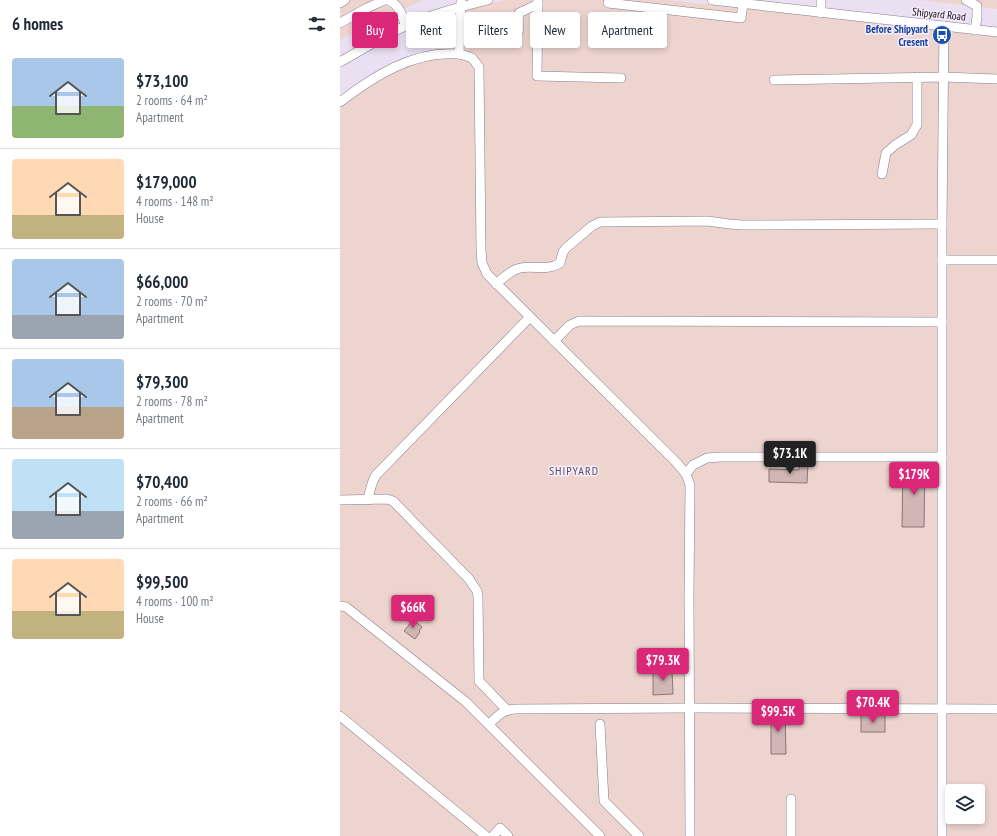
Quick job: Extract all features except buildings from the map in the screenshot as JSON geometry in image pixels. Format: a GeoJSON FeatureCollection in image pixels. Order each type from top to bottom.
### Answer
{"type":"FeatureCollection","features":[{"type":"Feature","properties":{"kind":"street"},"geometry":{"type":"LineString","coordinates":[[340,2],[346,0]]}},
{"type":"Feature","properties":{"kind":"street"},"geometry":{"type":"LineString","coordinates":[[340,23],[367,8],[386,0],[394,2],[398,7],[406,26],[340,62]]}},
{"type":"Feature","properties":{"kind":"street"},"geometry":{"type":"LineString","coordinates":[[442,12],[461,3],[488,0]]}},
{"type":"Feature","properties":{"kind":"street","name":"Shipyard Road"},"geometry":{"type":"LineString","coordinates":[[712,0],[997,32]]}},
{"type":"Feature","properties":{"kind":"street"},"geometry":{"type":"LineString","coordinates":[[821,0],[821,13]]}},
{"type":"Feature","properties":{"kind":"street"},"geometry":{"type":"LineString","coordinates":[[966,0],[977,6],[975,30]]}},
{"type":"Feature","properties":{"kind":"street"},"geometry":{"type":"LineString","coordinates":[[521,12],[538,2]]}},
{"type":"Feature","properties":{"kind":"street"},"geometry":{"type":"LineString","coordinates":[[538,2],[537,76],[621,78]]}},
{"type":"Feature","properties":{"kind":"street"},"geometry":{"type":"LineString","coordinates":[[459,54],[461,3]]}},
{"type":"Feature","properties":{"kind":"street"},"geometry":{"type":"LineString","coordinates":[[608,3],[741,18],[743,4]]}},
{"type":"Feature","properties":{"kind":"street"},"geometry":{"type":"LineString","coordinates":[[942,836],[942,224],[944,26]]}},
{"type":"Feature","properties":{"kind":"street"},"geometry":{"type":"LineString","coordinates":[[340,102],[360,87],[388,70],[414,59],[434,54],[459,54],[472,58],[479,67],[481,250],[482,263],[487,274],[676,462],[686,474],[690,485],[690,836]]}},
{"type":"Feature","properties":{"kind":"street"},"geometry":{"type":"LineString","coordinates":[[882,174],[886,152],[912,135],[917,125],[917,77]]}},
{"type":"Feature","properties":{"kind":"street"},"geometry":{"type":"LineString","coordinates":[[774,80],[917,77],[997,79]]}},
{"type":"Feature","properties":{"kind":"street"},"geometry":{"type":"LineString","coordinates":[[496,284],[510,272],[519,268],[555,267],[560,263],[563,252],[566,248],[592,226],[600,222],[708,221],[743,225],[942,224]]}},
{"type":"Feature","properties":{"kind":"street"},"geometry":{"type":"LineString","coordinates":[[942,260],[997,260]]}},
{"type":"Feature","properties":{"kind":"street"},"geometry":{"type":"LineString","coordinates":[[368,500],[370,486],[376,475],[530,317]]}},
{"type":"Feature","properties":{"kind":"street"},"geometry":{"type":"LineString","coordinates":[[554,341],[570,325],[579,322],[942,322]]}},
{"type":"Feature","properties":{"kind":"street"},"geometry":{"type":"LineString","coordinates":[[686,474],[693,465],[707,458],[721,457],[942,457]]}},
{"type":"Feature","properties":{"kind":"street"},"geometry":{"type":"LineString","coordinates":[[340,500],[387,499],[394,501],[469,579],[477,591],[478,596],[479,681],[507,710]]}},
{"type":"Feature","properties":{"kind":"street"},"geometry":{"type":"LineString","coordinates":[[340,606],[346,606],[466,702],[600,836]]}},
{"type":"Feature","properties":{"kind":"street"},"geometry":{"type":"LineString","coordinates":[[489,724],[501,713],[507,710],[515,709],[997,709]]}},
{"type":"Feature","properties":{"kind":"street"},"geometry":{"type":"LineString","coordinates":[[340,716],[486,836]]}},
{"type":"Feature","properties":{"kind":"street"},"geometry":{"type":"LineString","coordinates":[[600,724],[604,801],[639,836]]}},
{"type":"Feature","properties":{"kind":"street"},"geometry":{"type":"LineString","coordinates":[[791,799],[792,836]]}},
{"type":"Feature","properties":{"kind":"street"},"geometry":{"type":"LineString","coordinates":[[493,836],[500,828],[508,836]]}},
{"type":"Feature","properties":{"kind":"shaded area"},"geometry":{"type":"Polygon","coordinates":[[[340,0],[422,0],[397,12],[352,12],[352,34],[340,40],[340,0]]]}},
{"type":"Feature","properties":{"kind":"shaded area"},"geometry":{"type":"Polygon","coordinates":[[[505,0],[667,0],[997,36],[997,836],[340,836],[340,98],[361,82],[438,48],[456,48],[456,12],[505,0]]]}},
{"type":"Feature","properties":{"kind":"shaded area"},"geometry":{"type":"Polygon","coordinates":[[[920,0],[997,0],[997,9],[920,0]]]}},
{"type":"Feature","properties":{"kind":"place","name":"Before Shipyard Cresent"},"geometry":{"type":"Point","coordinates":[942,35]}},
{"type":"Feature","properties":{"kind":"district","name":"SHIPYARD"},"geometry":{"type":"Point","coordinates":[574,471]}}]}
